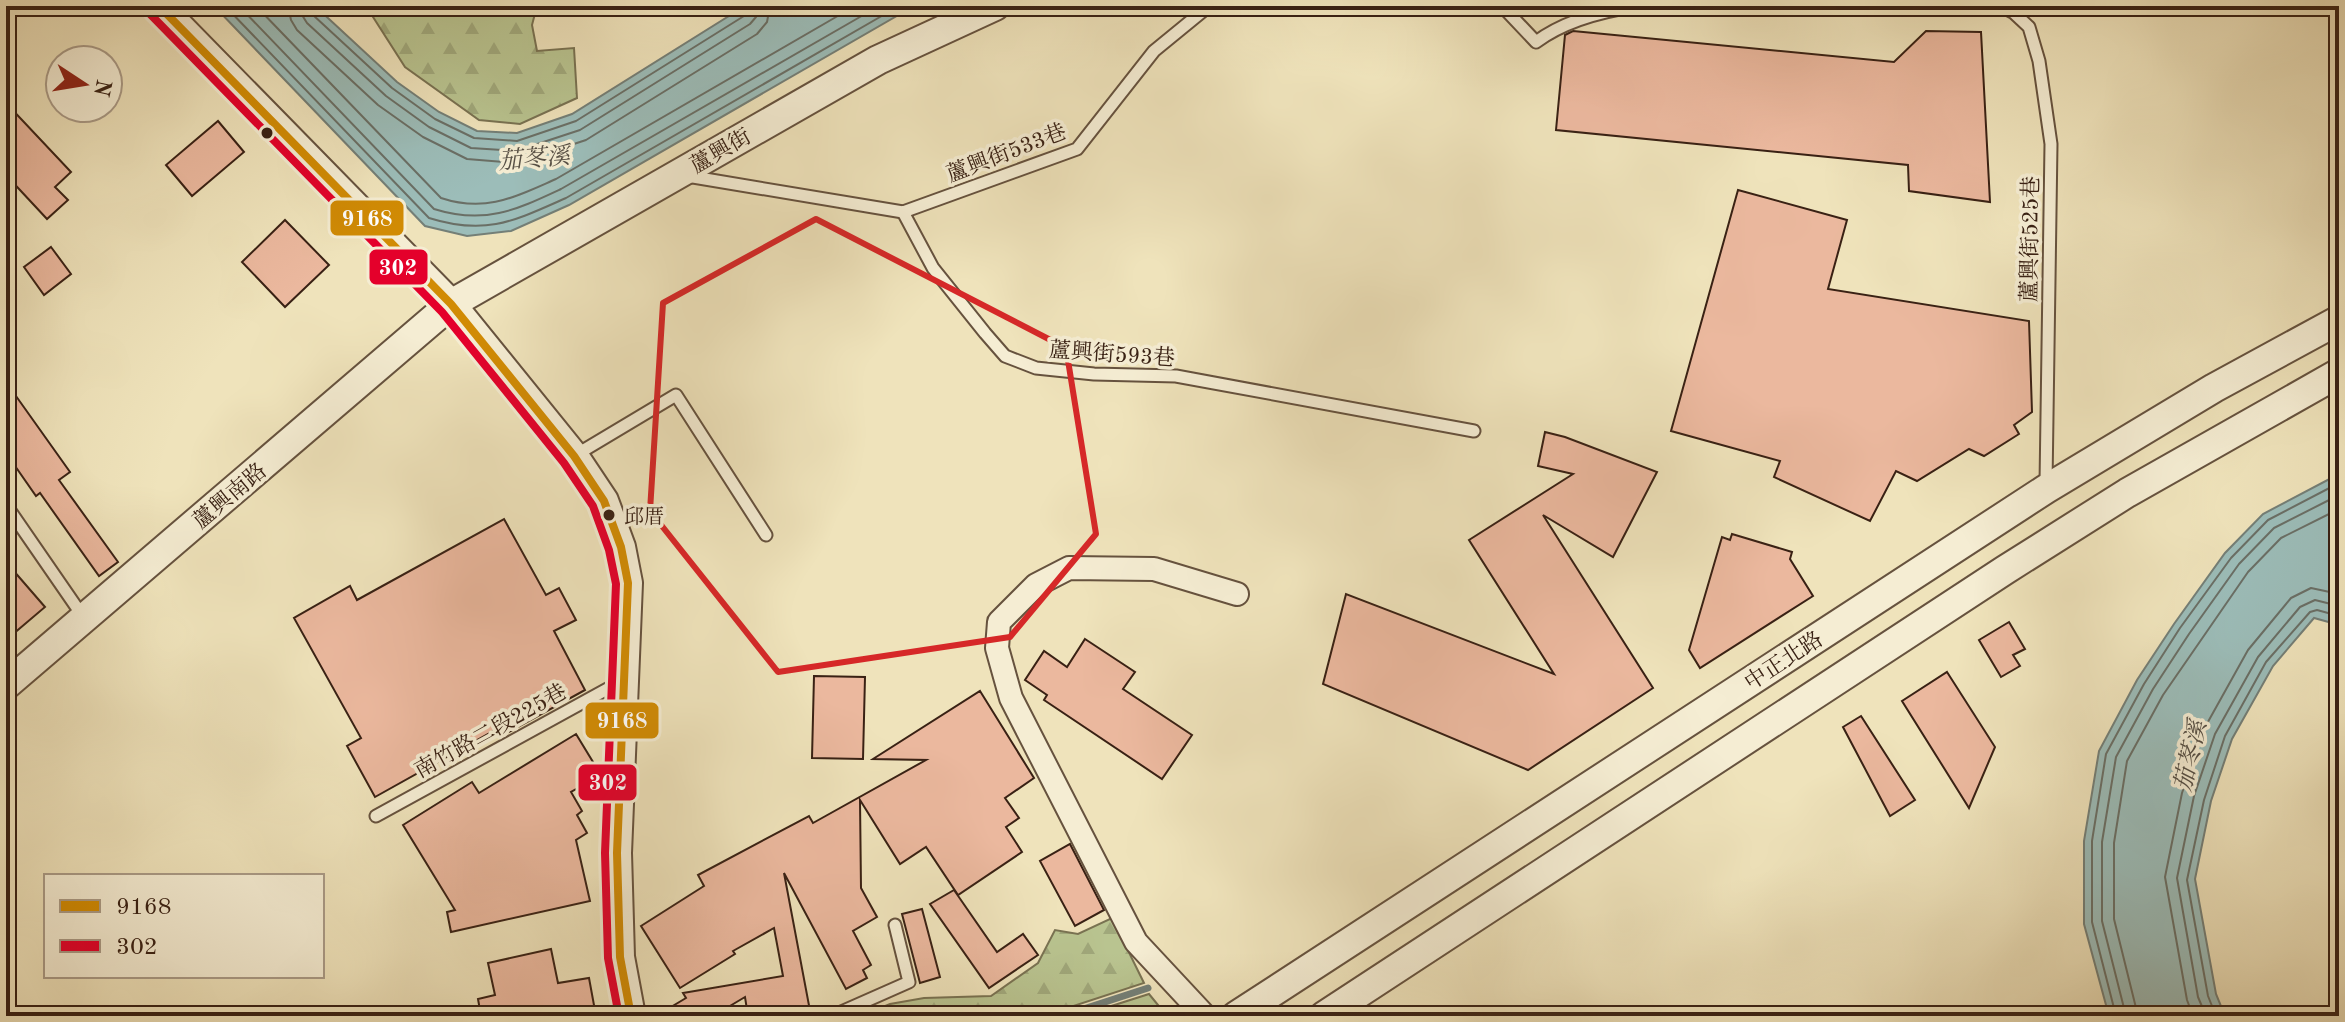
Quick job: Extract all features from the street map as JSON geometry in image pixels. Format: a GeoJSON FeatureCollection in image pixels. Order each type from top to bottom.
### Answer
{"type":"FeatureCollection","features":[{"type":"Feature","properties":{"kind":"street"},"geometry":{"type":"LineString","coordinates":[[159,6],[451,304],[574,456],[604,501],[621,547],[628,583],[617,853],[620,957],[631,1016]]}},
{"type":"Feature","properties":{"kind":"street","name":"蘆興街"},"geometry":{"type":"LineString","coordinates":[[451,304],[878,60],[995,6]]}},
{"type":"Feature","properties":{"kind":"street","name":"蘆興南路"},"geometry":{"type":"LineString","coordinates":[[6,685],[451,304]]}},
{"type":"Feature","properties":{"kind":"street","name":"中正北路"},"geometry":{"type":"LineString","coordinates":[[1236,1016],[2046,489],[2202,395],[2339,320]]}},
{"type":"Feature","properties":{"kind":"street"},"geometry":{"type":"LineString","coordinates":[[1324,1016],[2005,570],[2127,493],[2339,373]]}},
{"type":"Feature","properties":{"kind":"street"},"geometry":{"type":"LineString","coordinates":[[1205,1016],[1136,942],[1011,698],[997,648],[999,622],[1036,585],[1069,568],[1154,569],[1237,594]]}},
{"type":"Feature","properties":{"kind":"lane","name":"蘆興街533巷"},"geometry":{"type":"LineString","coordinates":[[903,212],[1077,149],[1154,51],[1209,6]]}},
{"type":"Feature","properties":{"kind":"lane"},"geometry":{"type":"LineString","coordinates":[[1502,6],[1536,42],[1552,29],[1637,6]]}},
{"type":"Feature","properties":{"kind":"lane","name":"蘆興街525巷"},"geometry":{"type":"LineString","coordinates":[[2001,6],[2029,27],[2039,61],[2051,144],[2046,489]]}},
{"type":"Feature","properties":{"kind":"lane"},"geometry":{"type":"LineString","coordinates":[[678,174],[903,212]]}},
{"type":"Feature","properties":{"kind":"lane","name":"蘆興街593巷"},"geometry":{"type":"LineString","coordinates":[[903,212],[933,268],[985,333],[1005,356],[1036,368],[1176,376],[1474,431]]}},
{"type":"Feature","properties":{"kind":"lane"},"geometry":{"type":"LineString","coordinates":[[574,456],[676,395],[766,535]]}},
{"type":"Feature","properties":{"kind":"lane"},"geometry":{"type":"LineString","coordinates":[[6,505],[84,618]]}},
{"type":"Feature","properties":{"kind":"lane","name":"南竹路二段225巷"},"geometry":{"type":"LineString","coordinates":[[376,816],[624,680]]}},
{"type":"Feature","properties":{"kind":"lane"},"geometry":{"type":"LineString","coordinates":[[832,1016],[909,982],[895,925]]}},
{"type":"Feature","properties":{"kind":"highlighted area"},"geometry":{"type":"Polygon","coordinates":[[[816,219],[1066,348],[1096,534],[1010,637],[778,672],[650,511],[663,303],[816,219]]]}},
{"type":"Feature","properties":{"kind":"green space"},"geometry":{"type":"Polygon","coordinates":[[[366,6],[537,6],[532,25],[537,51],[574,48],[577,98],[520,124],[479,120],[405,67],[366,6]]]}},
{"type":"Feature","properties":{"kind":"green space"},"geometry":{"type":"Polygon","coordinates":[[[1112,918],[1144,983],[1043,1016],[861,1016],[890,1004],[924,998],[991,996],[1038,963],[1055,930],[1078,934],[1112,918]]]}},
{"type":"Feature","properties":{"kind":"green space"},"geometry":{"type":"Polygon","coordinates":[[[1149,994],[1167,1016],[1080,1016],[1149,994]]]}},
{"type":"Feature","properties":{"kind":"water","name":"茄苳溪"},"geometry":{"type":"Polygon","coordinates":[[[214,6],[315,6],[397,82],[439,112],[477,131],[517,133],[572,114],[745,6],[914,6],[569,205],[511,231],[467,236],[425,226],[214,6]]]}},
{"type":"Feature","properties":{"kind":"water","name":"茄苳溪"},"geometry":{"type":"Polygon","coordinates":[[[2339,474],[2339,625],[2314,618],[2273,666],[2232,739],[2211,801],[2195,879],[2216,994],[2225,1016],[2109,1016],[2084,924],[2084,841],[2099,751],[2137,680],[2225,553],[2263,514],[2339,474]]]}},
{"type":"Feature","properties":{"kind":"building"},"geometry":{"type":"Polygon","coordinates":[[[1573,31],[1894,62],[1926,31],[1981,32],[1990,202],[1909,191],[1908,165],[1556,130],[1565,35],[1573,31]]]}},
{"type":"Feature","properties":{"kind":"building"},"geometry":{"type":"Polygon","coordinates":[[[6,103],[71,172],[55,187],[68,200],[47,219],[6,175],[6,103]]]}},
{"type":"Feature","properties":{"kind":"building"},"geometry":{"type":"Polygon","coordinates":[[[218,121],[244,152],[192,196],[166,165],[218,121]]]}},
{"type":"Feature","properties":{"kind":"building"},"geometry":{"type":"Polygon","coordinates":[[[1738,190],[1847,220],[1828,289],[2029,321],[2032,412],[2014,425],[2019,434],[1984,456],[1969,449],[1917,481],[1896,471],[1870,521],[1774,477],[1780,461],[1671,431],[1738,190]]]}},
{"type":"Feature","properties":{"kind":"building"},"geometry":{"type":"Polygon","coordinates":[[[285,220],[329,265],[285,307],[242,262],[285,220]]]}},
{"type":"Feature","properties":{"kind":"building"},"geometry":{"type":"Polygon","coordinates":[[[51,247],[71,274],[44,295],[24,267],[51,247]]]}},
{"type":"Feature","properties":{"kind":"building"},"geometry":{"type":"Polygon","coordinates":[[[6,382],[70,472],[59,480],[118,562],[99,576],[40,493],[36,496],[6,453],[6,382]]]}},
{"type":"Feature","properties":{"kind":"building"},"geometry":{"type":"Polygon","coordinates":[[[1545,432],[1657,472],[1613,557],[1543,515],[1653,688],[1528,770],[1323,684],[1346,594],[1554,674],[1469,540],[1573,474],[1538,466],[1545,432]]]}},
{"type":"Feature","properties":{"kind":"building"},"geometry":{"type":"Polygon","coordinates":[[[504,519],[546,595],[559,588],[576,620],[554,631],[585,690],[509,732],[504,725],[375,797],[347,746],[361,738],[294,618],[350,586],[357,600],[504,519]]]}},
{"type":"Feature","properties":{"kind":"building"},"geometry":{"type":"Polygon","coordinates":[[[1732,534],[1792,552],[1790,559],[1813,596],[1700,668],[1689,650],[1722,537],[1730,540],[1732,534]]]}},
{"type":"Feature","properties":{"kind":"building"},"geometry":{"type":"Polygon","coordinates":[[[6,562],[45,607],[6,640],[6,562]]]}},
{"type":"Feature","properties":{"kind":"building"},"geometry":{"type":"Polygon","coordinates":[[[2009,622],[2025,649],[2013,655],[2020,666],[2001,677],[1979,640],[2009,622]]]}},
{"type":"Feature","properties":{"kind":"building"},"geometry":{"type":"Polygon","coordinates":[[[1085,639],[1135,672],[1123,689],[1192,735],[1162,779],[1044,700],[1047,695],[1025,680],[1044,651],[1067,667],[1085,639]]]}},
{"type":"Feature","properties":{"kind":"building"},"geometry":{"type":"Polygon","coordinates":[[[1947,672],[1995,747],[1969,808],[1902,701],[1947,672]]]}},
{"type":"Feature","properties":{"kind":"building"},"geometry":{"type":"Polygon","coordinates":[[[814,676],[865,677],[863,759],[812,758],[814,676]]]}},
{"type":"Feature","properties":{"kind":"building"},"geometry":{"type":"Polygon","coordinates":[[[980,691],[1034,778],[1005,798],[1019,818],[1006,827],[1022,852],[958,895],[926,847],[900,864],[860,800],[861,888],[877,917],[853,931],[871,965],[863,970],[867,978],[846,989],[784,873],[811,1016],[748,1016],[745,997],[713,1016],[656,1016],[686,998],[683,993],[783,976],[774,928],[733,951],[735,954],[680,988],[641,926],[704,886],[698,875],[809,816],[813,823],[926,760],[873,759],[980,691]]]}},
{"type":"Feature","properties":{"kind":"building"},"geometry":{"type":"Polygon","coordinates":[[[1861,716],[1915,800],[1890,816],[1843,727],[1861,716]]]}},
{"type":"Feature","properties":{"kind":"building"},"geometry":{"type":"Polygon","coordinates":[[[576,734],[593,762],[579,770],[587,783],[571,792],[582,811],[577,815],[587,833],[576,840],[590,901],[451,932],[447,912],[455,910],[403,825],[472,782],[479,793],[576,734]]]}},
{"type":"Feature","properties":{"kind":"building"},"geometry":{"type":"Polygon","coordinates":[[[1070,844],[1104,910],[1075,926],[1040,861],[1070,844]]]}},
{"type":"Feature","properties":{"kind":"building"},"geometry":{"type":"Polygon","coordinates":[[[954,890],[997,952],[1023,934],[1038,955],[989,988],[930,904],[954,890]]]}},
{"type":"Feature","properties":{"kind":"building"},"geometry":{"type":"Polygon","coordinates":[[[922,909],[940,977],[920,983],[902,914],[922,909]]]}},
{"type":"Feature","properties":{"kind":"building"},"geometry":{"type":"Polygon","coordinates":[[[551,949],[558,983],[589,978],[596,1016],[481,1016],[478,999],[495,995],[488,963],[551,949]]]}},
{"type":"Feature","properties":{"kind":"waterway"},"geometry":{"type":"LineString","coordinates":[[1062,1016],[1148,988]]}},
{"type":"Feature","properties":{"kind":"transit line","name":"9168"},"geometry":{"type":"LineString","coordinates":[[159,6],[451,304],[574,456],[604,501],[621,547],[628,583],[617,853],[620,957],[631,1016]]}},
{"type":"Feature","properties":{"kind":"transit line","name":"302"},"geometry":{"type":"LineString","coordinates":[[150,14],[442,312],[564,463],[593,506],[609,550],[616,584],[605,853],[608,958],[619,1016]]}},
{"type":"Feature","properties":{"kind":"place","name":"邱厝"},"geometry":{"type":"Point","coordinates":[609,515]}}]}
